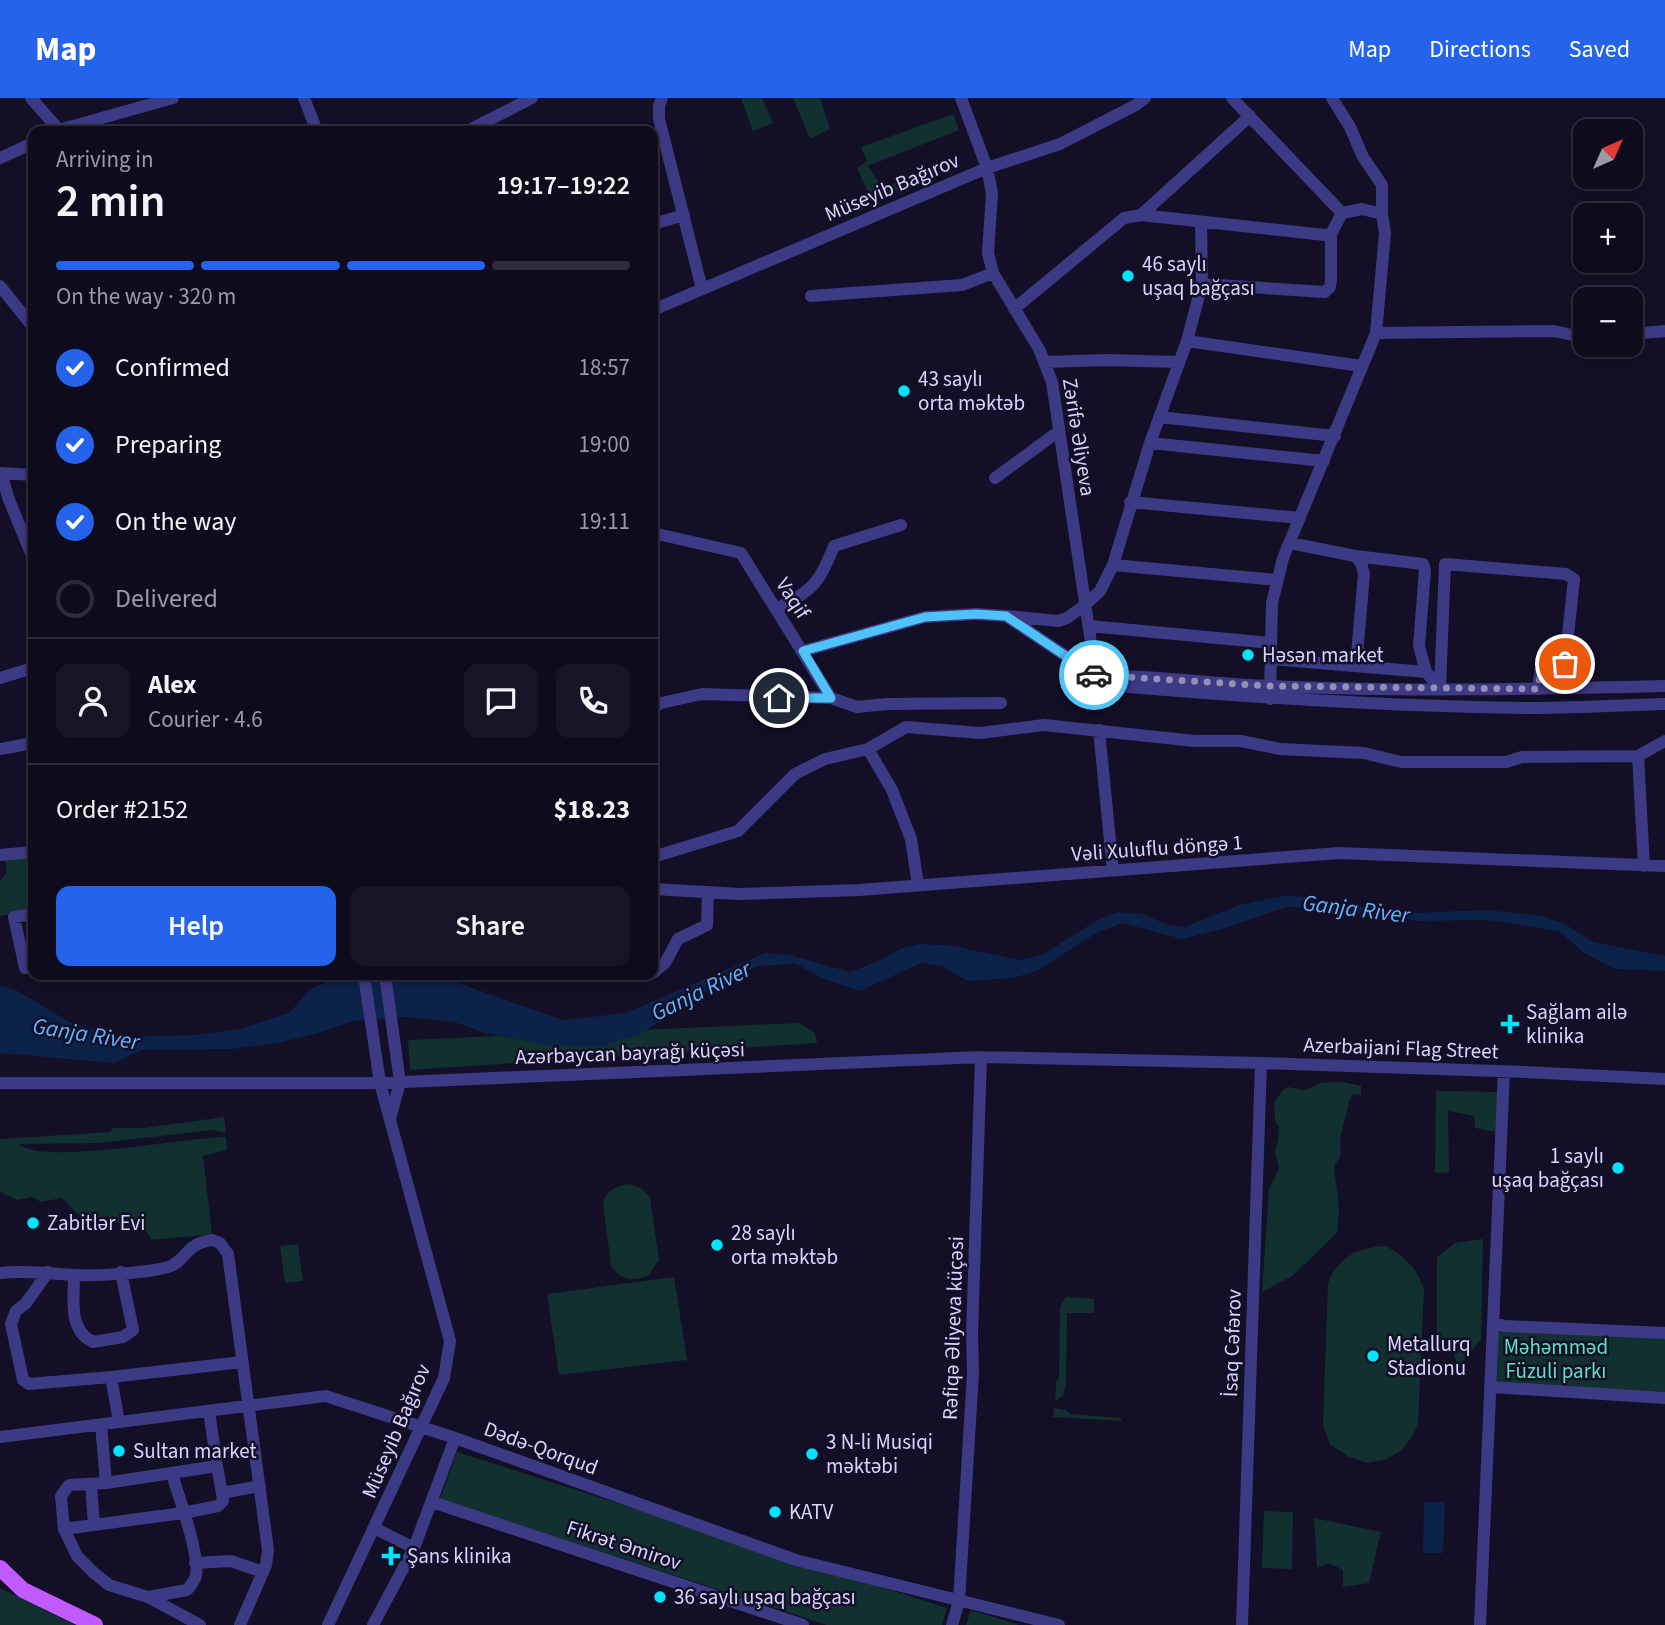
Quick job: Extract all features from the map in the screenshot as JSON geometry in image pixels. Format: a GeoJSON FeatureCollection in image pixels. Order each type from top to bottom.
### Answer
{"type":"FeatureCollection","features":[{"type":"Feature","properties":{"kind":"main road"},"geometry":{"type":"LineString","coordinates":[[0,1568],[23,1590],[95,1625]]}},
{"type":"Feature","properties":{"kind":"street"},"geometry":{"type":"LineString","coordinates":[[31,98],[54,126]]}},
{"type":"Feature","properties":{"kind":"street"},"geometry":{"type":"LineString","coordinates":[[75,126],[173,98]]}},
{"type":"Feature","properties":{"kind":"street"},"geometry":{"type":"LineString","coordinates":[[304,98],[315,126]]}},
{"type":"Feature","properties":{"kind":"street"},"geometry":{"type":"LineString","coordinates":[[475,126],[512,103],[532,98]]}},
{"type":"Feature","properties":{"kind":"street"},"geometry":{"type":"LineString","coordinates":[[662,98],[659,119],[702,289]]}},
{"type":"Feature","properties":{"kind":"street","name":"Zərifə Əliyeva"},"geometry":{"type":"LineString","coordinates":[[961,98],[987,168],[992,193],[988,253],[993,273],[1045,362],[1052,382],[1096,676]]}},
{"type":"Feature","properties":{"kind":"street","name":"Müseyib Bağırov"},"geometry":{"type":"LineString","coordinates":[[658,308],[987,168],[1060,144],[1136,105],[1144,98]]}},
{"type":"Feature","properties":{"kind":"street"},"geometry":{"type":"LineString","coordinates":[[1232,98],[1342,213]]}},
{"type":"Feature","properties":{"kind":"street"},"geometry":{"type":"LineString","coordinates":[[1270,692],[1272,603],[1278,580],[1290,543],[1376,333],[1385,233],[1382,185],[1363,157],[1350,127],[1332,98]]}},
{"type":"Feature","properties":{"kind":"street"},"geometry":{"type":"LineString","coordinates":[[1141,215],[1250,116]]}},
{"type":"Feature","properties":{"kind":"street"},"geometry":{"type":"LineString","coordinates":[[0,159],[28,145]]}},
{"type":"Feature","properties":{"kind":"street"},"geometry":{"type":"LineString","coordinates":[[1342,213],[1362,209],[1382,214]]}},
{"type":"Feature","properties":{"kind":"street"},"geometry":{"type":"LineString","coordinates":[[1202,284],[1325,292],[1330,287],[1331,280],[1331,234],[1342,213]]}},
{"type":"Feature","properties":{"kind":"street"},"geometry":{"type":"LineString","coordinates":[[658,223],[684,215]]}},
{"type":"Feature","properties":{"kind":"street"},"geometry":{"type":"LineString","coordinates":[[1014,309],[1124,218],[1141,215],[1331,234]]}},
{"type":"Feature","properties":{"kind":"street"},"geometry":{"type":"LineString","coordinates":[[1086,605],[1100,591],[1113,565],[1130,502],[1187,341],[1202,284],[1201,222]]}},
{"type":"Feature","properties":{"kind":"street"},"geometry":{"type":"LineString","coordinates":[[811,296],[962,285],[993,273]]}},
{"type":"Feature","properties":{"kind":"street"},"geometry":{"type":"LineString","coordinates":[[0,286],[28,321]]}},
{"type":"Feature","properties":{"kind":"street"},"geometry":{"type":"LineString","coordinates":[[1376,333],[1554,331],[1573,335]]}},
{"type":"Feature","properties":{"kind":"street"},"geometry":{"type":"LineString","coordinates":[[1643,333],[1665,331]]}},
{"type":"Feature","properties":{"kind":"street"},"geometry":{"type":"LineString","coordinates":[[1187,341],[1361,366]]}},
{"type":"Feature","properties":{"kind":"street"},"geometry":{"type":"LineString","coordinates":[[1045,362],[1107,359],[1179,362]]}},
{"type":"Feature","properties":{"kind":"street"},"geometry":{"type":"LineString","coordinates":[[1159,417],[1335,436]]}},
{"type":"Feature","properties":{"kind":"street"},"geometry":{"type":"LineString","coordinates":[[995,478],[1059,430]]}},
{"type":"Feature","properties":{"kind":"street"},"geometry":{"type":"LineString","coordinates":[[1150,443],[1324,461]]}},
{"type":"Feature","properties":{"kind":"street"},"geometry":{"type":"LineString","coordinates":[[28,475],[0,473],[4,497],[28,547]]}},
{"type":"Feature","properties":{"kind":"street"},"geometry":{"type":"LineString","coordinates":[[1130,502],[1300,518]]}},
{"type":"Feature","properties":{"kind":"street"},"geometry":{"type":"LineString","coordinates":[[776,609],[812,588],[824,571],[834,546],[901,525]]}},
{"type":"Feature","properties":{"kind":"street","name":"Vaqif"},"geometry":{"type":"LineString","coordinates":[[658,534],[741,553],[803,651],[925,617],[976,614],[1058,621],[1086,605]]}},
{"type":"Feature","properties":{"kind":"street"},"geometry":{"type":"LineString","coordinates":[[1290,543],[1355,556],[1423,564],[1425,570],[1419,646],[1426,672],[1440,688]]}},
{"type":"Feature","properties":{"kind":"street"},"geometry":{"type":"LineString","coordinates":[[1355,556],[1361,563],[1364,574],[1356,666]]}},
{"type":"Feature","properties":{"kind":"street"},"geometry":{"type":"LineString","coordinates":[[1440,688],[1446,564],[1566,574],[1574,579],[1565,664],[1562,668],[1544,669],[1540,673],[1538,689]]}},
{"type":"Feature","properties":{"kind":"street"},"geometry":{"type":"LineString","coordinates":[[1113,565],[1278,580]]}},
{"type":"Feature","properties":{"kind":"street"},"geometry":{"type":"LineString","coordinates":[[1006,616],[1096,676],[1117,686],[1539,708],[1665,704]]}},
{"type":"Feature","properties":{"kind":"street"},"geometry":{"type":"LineString","coordinates":[[1089,626],[1271,643]]}},
{"type":"Feature","properties":{"kind":"street"},"geometry":{"type":"LineString","coordinates":[[803,651],[831,698]]}},
{"type":"Feature","properties":{"kind":"street"},"geometry":{"type":"LineString","coordinates":[[1271,659],[1426,672]]}},
{"type":"Feature","properties":{"kind":"street"},"geometry":{"type":"LineString","coordinates":[[0,678],[28,670]]}},
{"type":"Feature","properties":{"kind":"street"},"geometry":{"type":"LineString","coordinates":[[1270,692],[1665,685]]}},
{"type":"Feature","properties":{"kind":"street"},"geometry":{"type":"LineString","coordinates":[[658,705],[702,694],[831,698],[857,707],[887,704],[1001,703]]}},
{"type":"Feature","properties":{"kind":"street"},"geometry":{"type":"LineString","coordinates":[[658,855],[738,831],[794,774],[825,758],[868,749],[906,727],[980,733],[1044,724],[1195,741],[1241,741],[1292,750],[1364,752],[1401,762],[1506,762],[1522,757],[1638,756],[1665,741]]}},
{"type":"Feature","properties":{"kind":"street"},"geometry":{"type":"LineString","coordinates":[[1099,730],[1113,870]]}},
{"type":"Feature","properties":{"kind":"street"},"geometry":{"type":"LineString","coordinates":[[0,749],[28,744]]}},
{"type":"Feature","properties":{"kind":"street"},"geometry":{"type":"LineString","coordinates":[[868,749],[892,790],[911,839],[918,886]]}},
{"type":"Feature","properties":{"kind":"street"},"geometry":{"type":"LineString","coordinates":[[1638,756],[1644,866]]}},
{"type":"Feature","properties":{"kind":"street"},"geometry":{"type":"LineString","coordinates":[[0,855],[28,852]]}},
{"type":"Feature","properties":{"kind":"street","name":"Vəli Xuluflu döngə 1"},"geometry":{"type":"LineString","coordinates":[[658,889],[753,894],[918,886],[1339,853],[1665,866]]}},
{"type":"Feature","properties":{"kind":"street"},"geometry":{"type":"LineString","coordinates":[[658,969],[665,963],[678,939],[707,925],[708,892]]}},
{"type":"Feature","properties":{"kind":"street"},"geometry":{"type":"LineString","coordinates":[[25,968],[14,917],[28,915]]}},
{"type":"Feature","properties":{"kind":"street","name":"Müseyib Bağırov"},"geometry":{"type":"LineString","coordinates":[[328,1625],[444,1378],[450,1342],[380,1083],[366,980]]}},
{"type":"Feature","properties":{"kind":"street","name":"Müseyib Bağırov"},"geometry":{"type":"LineString","coordinates":[[386,980],[400,1082],[390,1123]]}},
{"type":"Feature","properties":{"kind":"street","name":"Azərbaycan bayrağı küçəsi"},"geometry":{"type":"LineString","coordinates":[[0,1083],[380,1083],[981,1057],[1261,1063]]}},
{"type":"Feature","properties":{"kind":"street","name":"Rəfiqə Əliyeva küçəsi"},"geometry":{"type":"LineString","coordinates":[[952,1625],[959,1601],[973,1373],[981,1057]]}},
{"type":"Feature","properties":{"kind":"street","name":"Azerbaijani Flag Street"},"geometry":{"type":"LineString","coordinates":[[1261,1063],[1665,1079]]}},
{"type":"Feature","properties":{"kind":"street","name":"İsaq Cəfərov"},"geometry":{"type":"LineString","coordinates":[[1242,1625],[1261,1063]]}},
{"type":"Feature","properties":{"kind":"street"},"geometry":{"type":"LineString","coordinates":[[1480,1625],[1504,1072]]}},
{"type":"Feature","properties":{"kind":"street"},"geometry":{"type":"LineString","coordinates":[[0,1273],[48,1272],[74,1275],[167,1268],[192,1246],[212,1240],[220,1243],[228,1254],[268,1550],[263,1572],[240,1625]]}},
{"type":"Feature","properties":{"kind":"street"},"geometry":{"type":"LineString","coordinates":[[48,1272],[26,1303],[12,1317],[11,1324],[23,1380],[29,1384],[242,1362]]}},
{"type":"Feature","properties":{"kind":"street"},"geometry":{"type":"LineString","coordinates":[[74,1275],[76,1325],[82,1335],[93,1342],[123,1337],[132,1330],[121,1272]]}},
{"type":"Feature","properties":{"kind":"street"},"geometry":{"type":"LineString","coordinates":[[1494,1323],[1505,1326],[1665,1333]]}},
{"type":"Feature","properties":{"kind":"street"},"geometry":{"type":"LineString","coordinates":[[111,1377],[119,1422]]}},
{"type":"Feature","properties":{"kind":"street"},"geometry":{"type":"LineString","coordinates":[[1491,1387],[1665,1398]]}},
{"type":"Feature","properties":{"kind":"street","name":"Dədə-Qorqud"},"geometry":{"type":"LineString","coordinates":[[0,1437],[326,1396],[455,1438],[796,1560],[1059,1625]]}},
{"type":"Feature","properties":{"kind":"street"},"geometry":{"type":"LineString","coordinates":[[64,1528],[218,1506],[223,1501],[209,1411]]}},
{"type":"Feature","properties":{"kind":"street"},"geometry":{"type":"LineString","coordinates":[[101,1424],[106,1483]]}},
{"type":"Feature","properties":{"kind":"street"},"geometry":{"type":"LineString","coordinates":[[373,1625],[414,1548],[455,1438]]}},
{"type":"Feature","properties":{"kind":"street"},"geometry":{"type":"LineString","coordinates":[[200,1625],[148,1597],[109,1585],[94,1573],[77,1556],[64,1528],[61,1496],[69,1485],[106,1483],[217,1466]]}},
{"type":"Feature","properties":{"kind":"street"},"geometry":{"type":"LineString","coordinates":[[148,1597],[187,1590],[196,1576],[172,1474]]}},
{"type":"Feature","properties":{"kind":"street"},"geometry":{"type":"LineString","coordinates":[[90,1484],[94,1525]]}},
{"type":"Feature","properties":{"kind":"street"},"geometry":{"type":"LineString","coordinates":[[222,1493],[260,1486]]}},
{"type":"Feature","properties":{"kind":"street","name":"Fikrət Əmirov"},"geometry":{"type":"LineString","coordinates":[[432,1502],[803,1625]]}},
{"type":"Feature","properties":{"kind":"street"},"geometry":{"type":"LineString","coordinates":[[374,1528],[414,1548]]}},
{"type":"Feature","properties":{"kind":"street"},"geometry":{"type":"LineString","coordinates":[[195,1563],[231,1561],[263,1572]]}},
{"type":"Feature","properties":{"kind":"green space"},"geometry":{"type":"Polygon","coordinates":[[[741,98],[762,98],[773,123],[753,131],[741,98]]]}},
{"type":"Feature","properties":{"kind":"green space"},"geometry":{"type":"Polygon","coordinates":[[[793,98],[820,98],[830,129],[810,139],[793,98]]]}},
{"type":"Feature","properties":{"kind":"green space"},"geometry":{"type":"Polygon","coordinates":[[[953,114],[959,130],[868,166],[883,189],[912,174],[914,184],[867,204],[869,194],[857,168],[867,161],[861,147],[953,114]]]}},
{"type":"Feature","properties":{"kind":"green space"},"geometry":{"type":"Polygon","coordinates":[[[28,856],[28,911],[0,916],[0,881],[7,873],[5,858],[28,856]]]}},
{"type":"Feature","properties":{"kind":"green space"},"geometry":{"type":"Polygon","coordinates":[[[799,1023],[815,1033],[817,1043],[410,1070],[408,1040],[799,1023]]]}},
{"type":"Feature","properties":{"kind":"green space"},"geometry":{"type":"Polygon","coordinates":[[[1343,1082],[1361,1086],[1361,1095],[1353,1094],[1349,1101],[1340,1140],[1341,1155],[1334,1166],[1339,1209],[1337,1233],[1292,1276],[1262,1292],[1269,1189],[1279,1169],[1275,1152],[1279,1127],[1275,1122],[1274,1102],[1283,1090],[1289,1087],[1305,1090],[1321,1083],[1343,1082]]]}},
{"type":"Feature","properties":{"kind":"green space"},"geometry":{"type":"Polygon","coordinates":[[[1436,1091],[1499,1092],[1497,1132],[1475,1128],[1474,1116],[1448,1111],[1449,1172],[1435,1173],[1436,1091]]]}},
{"type":"Feature","properties":{"kind":"green space"},"geometry":{"type":"Polygon","coordinates":[[[224,1117],[226,1133],[212,1130],[100,1143],[19,1144],[33,1150],[56,1152],[116,1149],[226,1137],[227,1150],[203,1156],[212,1234],[151,1240],[143,1229],[105,1216],[93,1225],[85,1222],[62,1198],[41,1202],[32,1197],[17,1200],[0,1192],[0,1139],[110,1132],[113,1128],[144,1128],[224,1117]]]}},
{"type":"Feature","properties":{"kind":"green space"},"geometry":{"type":"Polygon","coordinates":[[[629,1184],[641,1188],[650,1197],[659,1260],[648,1276],[637,1279],[619,1275],[611,1266],[603,1203],[613,1189],[629,1184]]]}},
{"type":"Feature","properties":{"kind":"green space"},"geometry":{"type":"Polygon","coordinates":[[[1483,1239],[1481,1339],[1458,1367],[1453,1352],[1454,1339],[1437,1339],[1437,1257],[1455,1243],[1483,1239]]]}},
{"type":"Feature","properties":{"kind":"green space"},"geometry":{"type":"Polygon","coordinates":[[[298,1244],[303,1281],[285,1283],[280,1246],[298,1244]]]}},
{"type":"Feature","properties":{"kind":"green space","name":"Metallurq Stadionu"},"geometry":{"type":"Polygon","coordinates":[[[1386,1246],[1409,1263],[1424,1288],[1418,1424],[1403,1449],[1387,1459],[1367,1463],[1347,1456],[1330,1444],[1323,1425],[1328,1283],[1337,1266],[1351,1255],[1358,1251],[1386,1246]]]}},
{"type":"Feature","properties":{"kind":"green space"},"geometry":{"type":"Polygon","coordinates":[[[674,1277],[687,1360],[559,1375],[547,1294],[674,1277]]]}},
{"type":"Feature","properties":{"kind":"green space"},"geometry":{"type":"Polygon","coordinates":[[[1066,1297],[1094,1299],[1094,1313],[1067,1313],[1066,1385],[1063,1396],[1055,1401],[1059,1377],[1060,1307],[1066,1297]]]}},
{"type":"Feature","properties":{"kind":"green space","name":"Məhəmməd Füzuli parkı"},"geometry":{"type":"Polygon","coordinates":[[[1498,1328],[1665,1337],[1665,1392],[1497,1383],[1498,1328]]]}},
{"type":"Feature","properties":{"kind":"green space"},"geometry":{"type":"Polygon","coordinates":[[[1054,1408],[1066,1410],[1070,1414],[1121,1418],[1121,1421],[1053,1417],[1054,1408]]]}},
{"type":"Feature","properties":{"kind":"green space"},"geometry":{"type":"Polygon","coordinates":[[[457,1452],[947,1608],[942,1625],[827,1625],[440,1499],[457,1452]]]}},
{"type":"Feature","properties":{"kind":"green space"},"geometry":{"type":"Polygon","coordinates":[[[1264,1511],[1293,1512],[1292,1569],[1262,1568],[1264,1511]]]}},
{"type":"Feature","properties":{"kind":"green space"},"geometry":{"type":"Polygon","coordinates":[[[1314,1518],[1381,1532],[1369,1583],[1343,1587],[1343,1570],[1329,1563],[1317,1568],[1314,1518]]]}},
{"type":"Feature","properties":{"kind":"green space"},"geometry":{"type":"Polygon","coordinates":[[[0,1588],[75,1625],[0,1625],[0,1588]]]}},
{"type":"Feature","properties":{"kind":"green space"},"geometry":{"type":"Polygon","coordinates":[[[971,1610],[1019,1625],[966,1625],[971,1610]]]}},
{"type":"Feature","properties":{"kind":"water","name":"Ganja River"},"geometry":{"type":"Polygon","coordinates":[[[1288,895],[1414,913],[1487,910],[1542,916],[1565,924],[1593,942],[1665,956],[1665,971],[1615,969],[1584,953],[1560,932],[1522,925],[1483,920],[1418,921],[1286,907],[1222,929],[1182,939],[1122,923],[1096,933],[1039,970],[1014,978],[968,981],[942,966],[921,963],[860,991],[824,979],[796,964],[759,966],[720,982],[640,1034],[602,1046],[545,1045],[486,1033],[454,1022],[405,1017],[353,1021],[279,1043],[232,1049],[142,1050],[114,1063],[0,1053],[0,986],[16,990],[71,1023],[120,1037],[197,1035],[240,1029],[289,1013],[310,990],[329,980],[449,980],[563,1020],[626,1013],[765,953],[790,955],[850,972],[900,949],[919,944],[948,945],[1020,960],[1042,955],[1096,921],[1118,912],[1142,914],[1169,925],[1185,927],[1240,905],[1288,895]]]}},
{"type":"Feature","properties":{"kind":"water"},"geometry":{"type":"Polygon","coordinates":[[[1424,1502],[1445,1502],[1443,1553],[1423,1553],[1424,1502]]]}},
{"type":"Feature","properties":{"kind":"way so far"},"geometry":{"type":"LineString","coordinates":[[1094,675],[1270,686],[1538,689],[1540,673],[1544,669],[1562,668],[1565,664]]}},
{"type":"Feature","properties":{"kind":"place","name":"46 saylı uşaq bağçası"},"geometry":{"type":"Point","coordinates":[1128,276]}},
{"type":"Feature","properties":{"kind":"place","name":"43 saylı orta məktəb"},"geometry":{"type":"Point","coordinates":[904,391]}},
{"type":"Feature","properties":{"kind":"place","name":"Həsən market"},"geometry":{"type":"Point","coordinates":[1248,655]}},
{"type":"Feature","properties":{"kind":"place","name":"Sağlam ailə klinika"},"geometry":{"type":"Point","coordinates":[1510,1024]}},
{"type":"Feature","properties":{"kind":"place","name":"1 saylı uşaq bağçası"},"geometry":{"type":"Point","coordinates":[1618,1168]}},
{"type":"Feature","properties":{"kind":"place","name":"Zabitlər Evi"},"geometry":{"type":"Point","coordinates":[33,1223]}},
{"type":"Feature","properties":{"kind":"place","name":"28 saylı orta məktəb"},"geometry":{"type":"Point","coordinates":[717,1245]}},
{"type":"Feature","properties":{"kind":"place","name":"Metallurq Stadionu"},"geometry":{"type":"Point","coordinates":[1373,1356]}},
{"type":"Feature","properties":{"kind":"place","name":"Sultan market"},"geometry":{"type":"Point","coordinates":[119,1451]}},
{"type":"Feature","properties":{"kind":"place","name":"3 N-li Musiqi məktəbi"},"geometry":{"type":"Point","coordinates":[812,1454]}},
{"type":"Feature","properties":{"kind":"place","name":"KATV"},"geometry":{"type":"Point","coordinates":[775,1512]}},
{"type":"Feature","properties":{"kind":"place","name":"Şans klinika"},"geometry":{"type":"Point","coordinates":[391,1556]}},
{"type":"Feature","properties":{"kind":"place","name":"36 saylı uşaq bağçası"},"geometry":{"type":"Point","coordinates":[660,1597]}},
{"type":"Feature","properties":{"kind":"route"},"geometry":{"type":"LineString","coordinates":[[779,698],[831,698],[803,651],[925,617],[976,614],[1006,616],[1094,675]]}}]}
